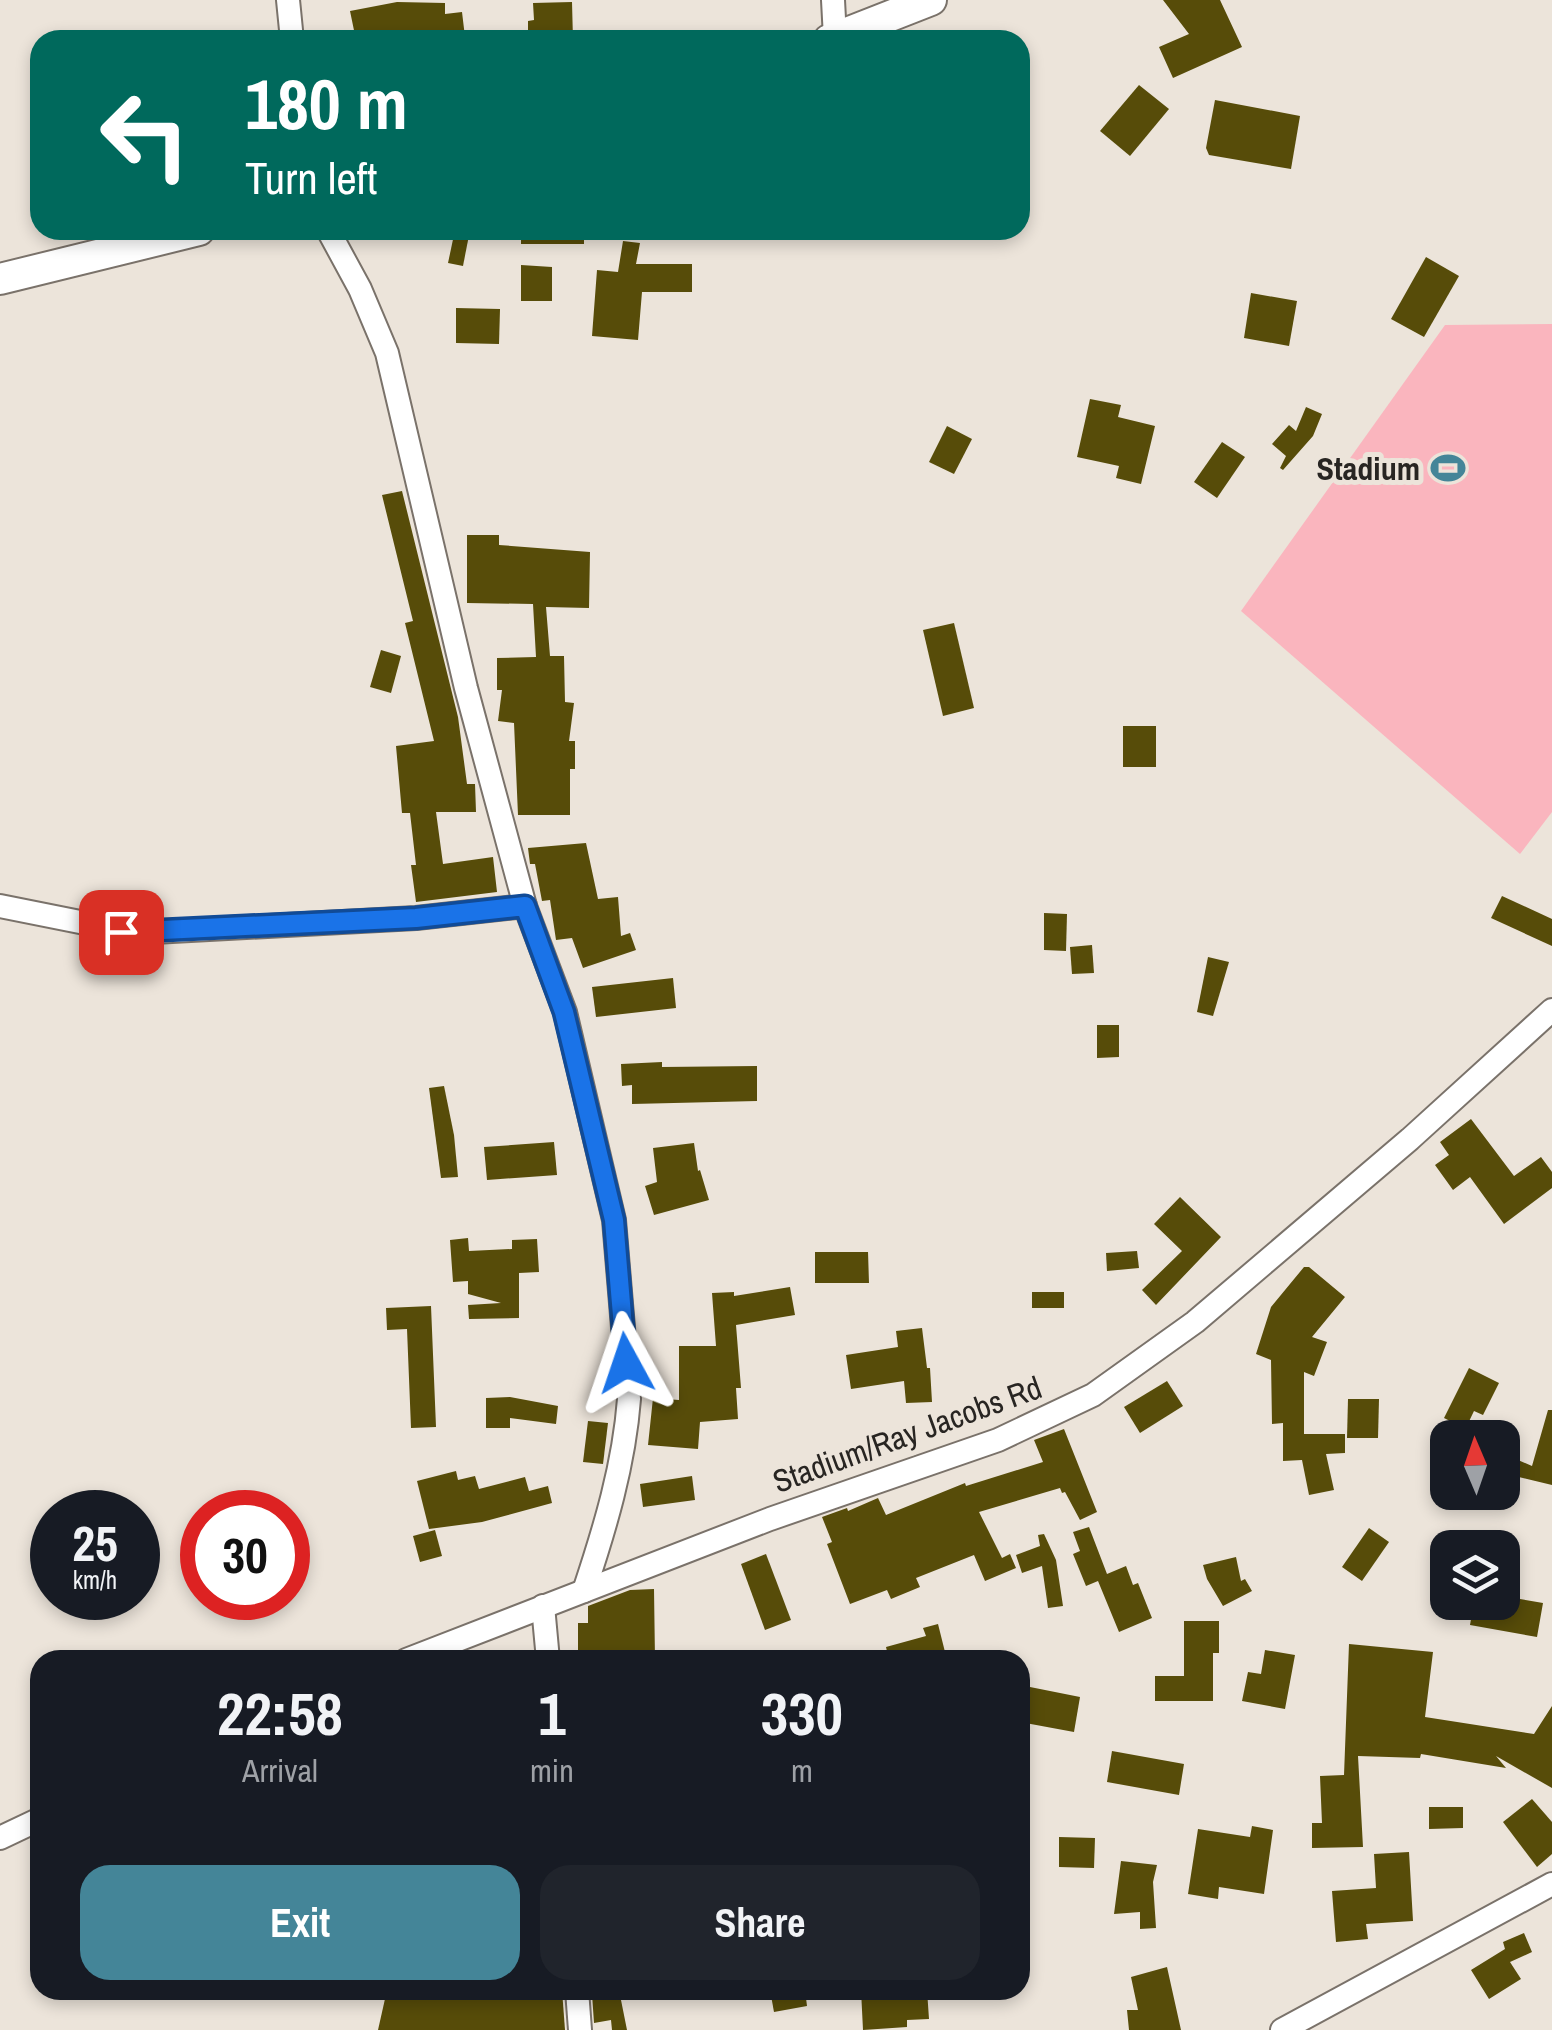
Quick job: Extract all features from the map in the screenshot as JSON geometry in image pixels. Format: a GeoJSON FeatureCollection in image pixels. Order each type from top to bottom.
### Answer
{"type":"FeatureCollection","features":[{"type":"Feature","properties":{"kind":"main road"},"geometry":{"type":"LineString","coordinates":[[855,30],[931,0]]}},
{"type":"Feature","properties":{"kind":"main road"},"geometry":{"type":"LineString","coordinates":[[0,279],[158,240]]}},
{"type":"Feature","properties":{"kind":"street"},"geometry":{"type":"LineString","coordinates":[[288,0],[291,30]]}},
{"type":"Feature","properties":{"kind":"street"},"geometry":{"type":"LineString","coordinates":[[832,30],[833,0]]}},
{"type":"Feature","properties":{"kind":"street"},"geometry":{"type":"LineString","coordinates":[[333,240],[360,289],[387,354],[466,688],[525,906],[564,1012],[614,1220],[629,1399],[627,1427],[608,1521],[584,1591]]}},
{"type":"Feature","properties":{"kind":"street"},"geometry":{"type":"LineString","coordinates":[[0,906],[135,933],[416,918],[525,906]]}},
{"type":"Feature","properties":{"kind":"street","name":"Stadium/Ray Jacobs Rd"},"geometry":{"type":"LineString","coordinates":[[431,1650],[770,1519],[998,1440],[1094,1396],[1194,1322],[1410,1139],[1552,1010]]}},
{"type":"Feature","properties":{"kind":"street"},"geometry":{"type":"LineString","coordinates":[[543,1606],[547,1650]]}},
{"type":"Feature","properties":{"kind":"street"},"geometry":{"type":"LineString","coordinates":[[0,1838],[30,1824]]}},
{"type":"Feature","properties":{"kind":"street"},"geometry":{"type":"LineString","coordinates":[[1282,2030],[1552,1884]]}},
{"type":"Feature","properties":{"kind":"street"},"geometry":{"type":"LineString","coordinates":[[578,2000],[580,2030]]}},
{"type":"Feature","properties":{"kind":"shaded area","name":"Stadium"},"geometry":{"type":"Polygon","coordinates":[[[1552,324],[1552,812],[1520,854],[1241,611],[1445,325],[1552,324]]]}},
{"type":"Feature","properties":{"kind":"building"},"geometry":{"type":"Polygon","coordinates":[[[1163,0],[1220,0],[1242,47],[1173,78],[1159,47],[1189,34],[1163,0]]]}},
{"type":"Feature","properties":{"kind":"building"},"geometry":{"type":"Polygon","coordinates":[[[397,2],[445,3],[445,14],[462,12],[464,30],[354,30],[350,11],[397,2]]]}},
{"type":"Feature","properties":{"kind":"building"},"geometry":{"type":"Polygon","coordinates":[[[572,2],[573,30],[528,30],[528,21],[534,20],[533,3],[572,2]]]}},
{"type":"Feature","properties":{"kind":"building"},"geometry":{"type":"Polygon","coordinates":[[[1139,85],[1169,109],[1130,156],[1100,131],[1139,85]]]}},
{"type":"Feature","properties":{"kind":"building"},"geometry":{"type":"Polygon","coordinates":[[[1215,100],[1300,116],[1291,169],[1209,155],[1206,148],[1215,100]]]}},
{"type":"Feature","properties":{"kind":"building"},"geometry":{"type":"Polygon","coordinates":[[[453,240],[468,240],[463,266],[448,263],[453,240]]]}},
{"type":"Feature","properties":{"kind":"building"},"geometry":{"type":"Polygon","coordinates":[[[521,240],[584,240],[584,244],[521,244],[521,240]]]}},
{"type":"Feature","properties":{"kind":"building"},"geometry":{"type":"Polygon","coordinates":[[[623,241],[640,243],[636,264],[692,264],[692,292],[642,292],[638,340],[592,336],[597,270],[618,272],[623,241]]]}},
{"type":"Feature","properties":{"kind":"building"},"geometry":{"type":"Polygon","coordinates":[[[1426,257],[1459,276],[1424,337],[1391,319],[1426,257]]]}},
{"type":"Feature","properties":{"kind":"building"},"geometry":{"type":"Polygon","coordinates":[[[521,265],[552,267],[552,301],[521,301],[521,265]]]}},
{"type":"Feature","properties":{"kind":"building"},"geometry":{"type":"Polygon","coordinates":[[[1251,293],[1297,301],[1289,346],[1244,338],[1251,293]]]}},
{"type":"Feature","properties":{"kind":"building"},"geometry":{"type":"Polygon","coordinates":[[[456,308],[500,309],[499,344],[456,343],[456,308]]]}},
{"type":"Feature","properties":{"kind":"building"},"geometry":{"type":"Polygon","coordinates":[[[1090,399],[1121,405],[1118,417],[1155,426],[1141,484],[1116,478],[1119,466],[1077,457],[1090,399]]]}},
{"type":"Feature","properties":{"kind":"building"},"geometry":{"type":"Polygon","coordinates":[[[1306,407],[1322,414],[1313,436],[1283,470],[1280,468],[1286,456],[1272,444],[1289,425],[1296,431],[1306,407]]]}},
{"type":"Feature","properties":{"kind":"building"},"geometry":{"type":"Polygon","coordinates":[[[947,426],[972,439],[954,474],[929,462],[947,426]]]}},
{"type":"Feature","properties":{"kind":"building"},"geometry":{"type":"Polygon","coordinates":[[[1222,442],[1245,457],[1217,498],[1194,482],[1222,442]]]}},
{"type":"Feature","properties":{"kind":"building"},"geometry":{"type":"Polygon","coordinates":[[[402,491],[458,717],[467,784],[475,784],[476,812],[436,812],[443,864],[493,857],[497,892],[416,902],[410,813],[402,813],[396,746],[434,741],[405,623],[413,621],[382,495],[402,491]]]}},
{"type":"Feature","properties":{"kind":"building"},"geometry":{"type":"Polygon","coordinates":[[[467,535],[499,535],[499,545],[590,552],[589,608],[546,607],[550,656],[564,656],[565,702],[574,703],[569,741],[575,741],[575,769],[570,769],[570,815],[518,815],[514,723],[498,721],[502,690],[497,690],[497,658],[536,657],[533,604],[467,603],[467,535]]]}},
{"type":"Feature","properties":{"kind":"building"},"geometry":{"type":"Polygon","coordinates":[[[954,623],[974,708],[943,716],[923,630],[954,623]]]}},
{"type":"Feature","properties":{"kind":"building"},"geometry":{"type":"Polygon","coordinates":[[[381,650],[401,656],[391,693],[370,687],[381,650]]]}},
{"type":"Feature","properties":{"kind":"building"},"geometry":{"type":"Polygon","coordinates":[[[1123,726],[1156,726],[1156,767],[1123,767],[1123,726]]]}},
{"type":"Feature","properties":{"kind":"building"},"geometry":{"type":"Polygon","coordinates":[[[586,843],[598,899],[618,897],[621,936],[630,933],[636,950],[583,968],[572,938],[556,940],[550,900],[542,901],[528,848],[586,843]]]}},
{"type":"Feature","properties":{"kind":"building"},"geometry":{"type":"Polygon","coordinates":[[[1502,896],[1552,919],[1552,946],[1491,918],[1502,896]]]}},
{"type":"Feature","properties":{"kind":"building"},"geometry":{"type":"Polygon","coordinates":[[[1044,913],[1067,914],[1066,951],[1044,950],[1044,913]]]}},
{"type":"Feature","properties":{"kind":"building"},"geometry":{"type":"Polygon","coordinates":[[[1092,945],[1094,973],[1072,974],[1070,947],[1092,945]]]}},
{"type":"Feature","properties":{"kind":"building"},"geometry":{"type":"Polygon","coordinates":[[[1208,957],[1229,962],[1213,1016],[1197,1012],[1208,957]]]}},
{"type":"Feature","properties":{"kind":"building"},"geometry":{"type":"Polygon","coordinates":[[[673,978],[676,1008],[596,1017],[592,987],[673,978]]]}},
{"type":"Feature","properties":{"kind":"building"},"geometry":{"type":"Polygon","coordinates":[[[1097,1025],[1119,1025],[1119,1057],[1097,1058],[1097,1025]]]}},
{"type":"Feature","properties":{"kind":"building"},"geometry":{"type":"Polygon","coordinates":[[[662,1062],[662,1067],[757,1066],[757,1101],[632,1104],[632,1085],[622,1086],[621,1064],[662,1062]]]}},
{"type":"Feature","properties":{"kind":"building"},"geometry":{"type":"Polygon","coordinates":[[[444,1086],[458,1177],[441,1178],[429,1088],[444,1086]]]}},
{"type":"Feature","properties":{"kind":"building"},"geometry":{"type":"Polygon","coordinates":[[[1471,1119],[1514,1176],[1541,1157],[1552,1172],[1552,1188],[1504,1224],[1470,1177],[1453,1190],[1435,1165],[1449,1155],[1440,1142],[1471,1119]]]}},
{"type":"Feature","properties":{"kind":"building"},"geometry":{"type":"Polygon","coordinates":[[[554,1142],[557,1175],[487,1180],[484,1147],[554,1142]]]}},
{"type":"Feature","properties":{"kind":"building"},"geometry":{"type":"Polygon","coordinates":[[[694,1143],[698,1171],[709,1200],[654,1215],[645,1186],[657,1182],[653,1148],[694,1143]]]}},
{"type":"Feature","properties":{"kind":"building"},"geometry":{"type":"Polygon","coordinates":[[[1180,1197],[1221,1237],[1156,1305],[1142,1290],[1182,1251],[1154,1224],[1180,1197]]]}},
{"type":"Feature","properties":{"kind":"building"},"geometry":{"type":"Polygon","coordinates":[[[468,1238],[469,1251],[512,1249],[512,1240],[537,1239],[539,1272],[519,1273],[519,1318],[469,1319],[468,1305],[501,1303],[468,1294],[468,1281],[453,1282],[450,1240],[468,1238]]]}},
{"type":"Feature","properties":{"kind":"building"},"geometry":{"type":"Polygon","coordinates":[[[1137,1251],[1139,1268],[1107,1271],[1106,1253],[1137,1251]]]}},
{"type":"Feature","properties":{"kind":"building"},"geometry":{"type":"Polygon","coordinates":[[[815,1252],[868,1252],[869,1283],[815,1283],[815,1252]]]}},
{"type":"Feature","properties":{"kind":"building"},"geometry":{"type":"Polygon","coordinates":[[[1304,1267],[1345,1297],[1312,1337],[1327,1342],[1314,1376],[1304,1372],[1304,1434],[1345,1434],[1345,1453],[1326,1454],[1334,1490],[1309,1495],[1302,1460],[1283,1461],[1283,1423],[1272,1424],[1271,1360],[1256,1354],[1271,1307],[1304,1267]]]}},
{"type":"Feature","properties":{"kind":"building"},"geometry":{"type":"Polygon","coordinates":[[[790,1287],[795,1315],[736,1325],[741,1388],[736,1388],[738,1419],[700,1422],[698,1449],[648,1445],[653,1398],[679,1400],[679,1346],[716,1346],[712,1293],[734,1292],[734,1296],[790,1287]]]}},
{"type":"Feature","properties":{"kind":"building"},"geometry":{"type":"Polygon","coordinates":[[[1032,1292],[1064,1292],[1064,1308],[1032,1308],[1032,1292]]]}},
{"type":"Feature","properties":{"kind":"building"},"geometry":{"type":"Polygon","coordinates":[[[431,1306],[436,1427],[411,1428],[407,1329],[387,1330],[386,1308],[431,1306]]]}},
{"type":"Feature","properties":{"kind":"building"},"geometry":{"type":"Polygon","coordinates":[[[922,1328],[932,1402],[906,1403],[904,1381],[851,1389],[846,1355],[898,1347],[896,1331],[922,1328]]]}},
{"type":"Feature","properties":{"kind":"building"},"geometry":{"type":"Polygon","coordinates":[[[1469,1368],[1499,1383],[1483,1415],[1474,1411],[1470,1420],[1444,1418],[1469,1368]]]}},
{"type":"Feature","properties":{"kind":"building"},"geometry":{"type":"Polygon","coordinates":[[[1167,1381],[1183,1406],[1140,1433],[1124,1407],[1167,1381]]]}},
{"type":"Feature","properties":{"kind":"building"},"geometry":{"type":"Polygon","coordinates":[[[510,1397],[558,1406],[556,1424],[510,1418],[510,1428],[486,1428],[486,1398],[510,1397]]]}},
{"type":"Feature","properties":{"kind":"building"},"geometry":{"type":"Polygon","coordinates":[[[1348,1399],[1379,1399],[1378,1438],[1347,1438],[1348,1399]]]}},
{"type":"Feature","properties":{"kind":"building"},"geometry":{"type":"Polygon","coordinates":[[[1548,1410],[1552,1410],[1552,1485],[1520,1477],[1520,1461],[1532,1466],[1548,1410]]]}},
{"type":"Feature","properties":{"kind":"building"},"geometry":{"type":"Polygon","coordinates":[[[588,1421],[608,1423],[603,1464],[583,1462],[588,1421]]]}},
{"type":"Feature","properties":{"kind":"building"},"geometry":{"type":"Polygon","coordinates":[[[1064,1429],[1097,1512],[1080,1520],[1060,1488],[979,1512],[1002,1558],[1010,1554],[1016,1568],[985,1581],[974,1555],[916,1578],[920,1587],[891,1599],[887,1590],[850,1604],[827,1544],[832,1542],[822,1517],[878,1498],[886,1515],[965,1483],[966,1486],[1043,1462],[1034,1440],[1064,1429]]]}},
{"type":"Feature","properties":{"kind":"building"},"geometry":{"type":"Polygon","coordinates":[[[456,1471],[458,1480],[475,1476],[479,1489],[525,1477],[529,1491],[548,1486],[552,1503],[482,1522],[429,1529],[417,1481],[456,1471]]]}},
{"type":"Feature","properties":{"kind":"building"},"geometry":{"type":"Polygon","coordinates":[[[692,1476],[695,1500],[643,1507],[640,1484],[692,1476]]]}},
{"type":"Feature","properties":{"kind":"building"},"geometry":{"type":"Polygon","coordinates":[[[1089,1527],[1107,1574],[1126,1566],[1133,1585],[1138,1583],[1152,1618],[1119,1632],[1098,1581],[1086,1586],[1073,1554],[1080,1551],[1073,1532],[1089,1527]]]}},
{"type":"Feature","properties":{"kind":"building"},"geometry":{"type":"Polygon","coordinates":[[[1369,1528],[1389,1542],[1362,1581],[1342,1567],[1369,1528]]]}},
{"type":"Feature","properties":{"kind":"building"},"geometry":{"type":"Polygon","coordinates":[[[435,1530],[442,1556],[420,1562],[413,1536],[435,1530]]]}},
{"type":"Feature","properties":{"kind":"building"},"geometry":{"type":"Polygon","coordinates":[[[1044,1534],[1056,1560],[1063,1606],[1048,1608],[1042,1566],[1022,1573],[1016,1555],[1040,1546],[1038,1535],[1044,1534]]]}},
{"type":"Feature","properties":{"kind":"building"},"geometry":{"type":"Polygon","coordinates":[[[766,1554],[791,1620],[765,1630],[741,1564],[766,1554]]]}},
{"type":"Feature","properties":{"kind":"building"},"geometry":{"type":"Polygon","coordinates":[[[1236,1557],[1241,1581],[1245,1579],[1252,1591],[1223,1606],[1203,1565],[1236,1557]]]}},
{"type":"Feature","properties":{"kind":"building"},"geometry":{"type":"Polygon","coordinates":[[[654,1589],[655,1650],[578,1650],[578,1623],[588,1623],[588,1606],[630,1590],[654,1589]]]}},
{"type":"Feature","properties":{"kind":"building"},"geometry":{"type":"Polygon","coordinates":[[[1520,1599],[1543,1603],[1537,1637],[1470,1625],[1471,1620],[1520,1620],[1520,1599]]]}},
{"type":"Feature","properties":{"kind":"building"},"geometry":{"type":"Polygon","coordinates":[[[1184,1621],[1219,1621],[1219,1653],[1213,1653],[1213,1701],[1155,1701],[1155,1676],[1184,1676],[1184,1621]]]}},
{"type":"Feature","properties":{"kind":"building"},"geometry":{"type":"Polygon","coordinates":[[[938,1624],[944,1650],[887,1650],[886,1647],[926,1636],[923,1628],[938,1624]]]}},
{"type":"Feature","properties":{"kind":"building"},"geometry":{"type":"Polygon","coordinates":[[[1349,1644],[1433,1652],[1425,1717],[1534,1734],[1552,1706],[1552,1788],[1496,1756],[1506,1768],[1421,1754],[1420,1758],[1358,1756],[1363,1847],[1312,1848],[1312,1823],[1322,1823],[1320,1776],[1344,1775],[1349,1644]]]}},
{"type":"Feature","properties":{"kind":"building"},"geometry":{"type":"Polygon","coordinates":[[[1265,1650],[1295,1655],[1285,1709],[1242,1701],[1248,1672],[1261,1674],[1265,1650]]]}},
{"type":"Feature","properties":{"kind":"building"},"geometry":{"type":"Polygon","coordinates":[[[1030,1687],[1080,1697],[1074,1732],[1030,1724],[1030,1687]]]}},
{"type":"Feature","properties":{"kind":"building"},"geometry":{"type":"Polygon","coordinates":[[[1112,1751],[1184,1764],[1179,1795],[1107,1782],[1112,1751]]]}},
{"type":"Feature","properties":{"kind":"building"},"geometry":{"type":"Polygon","coordinates":[[[1532,1799],[1552,1822],[1552,1854],[1537,1867],[1503,1822],[1532,1799]]]}},
{"type":"Feature","properties":{"kind":"building"},"geometry":{"type":"Polygon","coordinates":[[[1429,1807],[1463,1807],[1463,1828],[1429,1829],[1429,1807]]]}},
{"type":"Feature","properties":{"kind":"building"},"geometry":{"type":"Polygon","coordinates":[[[1252,1826],[1273,1830],[1264,1894],[1219,1887],[1218,1899],[1188,1894],[1198,1829],[1250,1837],[1252,1826]]]}},
{"type":"Feature","properties":{"kind":"building"},"geometry":{"type":"Polygon","coordinates":[[[1059,1837],[1095,1838],[1094,1868],[1059,1867],[1059,1837]]]}},
{"type":"Feature","properties":{"kind":"building"},"geometry":{"type":"Polygon","coordinates":[[[1409,1852],[1413,1921],[1366,1924],[1368,1939],[1336,1942],[1332,1891],[1376,1888],[1374,1854],[1409,1852]]]}},
{"type":"Feature","properties":{"kind":"building"},"geometry":{"type":"Polygon","coordinates":[[[1121,1861],[1157,1865],[1153,1882],[1156,1928],[1140,1929],[1140,1912],[1114,1914],[1121,1861]]]}},
{"type":"Feature","properties":{"kind":"building"},"geometry":{"type":"Polygon","coordinates":[[[1524,1933],[1532,1952],[1510,1962],[1521,1979],[1489,1999],[1471,1970],[1505,1949],[1503,1942],[1524,1933]]]}},
{"type":"Feature","properties":{"kind":"building"},"geometry":{"type":"Polygon","coordinates":[[[1167,1967],[1181,2030],[1129,2030],[1127,2010],[1138,2010],[1131,1977],[1167,1967]]]}},
{"type":"Feature","properties":{"kind":"building"},"geometry":{"type":"Polygon","coordinates":[[[385,2000],[563,2000],[565,2030],[378,2030],[385,2000]]]}},
{"type":"Feature","properties":{"kind":"building"},"geometry":{"type":"Polygon","coordinates":[[[592,2000],[621,2000],[627,2030],[612,2030],[611,2020],[594,2023],[592,2000]]]}},
{"type":"Feature","properties":{"kind":"building"},"geometry":{"type":"Polygon","coordinates":[[[772,2000],[806,2000],[807,2006],[774,2012],[772,2000]]]}},
{"type":"Feature","properties":{"kind":"building"},"geometry":{"type":"Polygon","coordinates":[[[862,2000],[928,2000],[929,2019],[907,2020],[907,2027],[863,2030],[862,2000]]]}},
{"type":"Feature","properties":{"kind":"place","name":"Stadium"},"geometry":{"type":"Point","coordinates":[1448,468]}},
{"type":"Feature","properties":{"kind":"route"},"geometry":{"type":"LineString","coordinates":[[121,932],[416,918],[525,906],[564,1012],[614,1220],[626,1363]]}}]}
